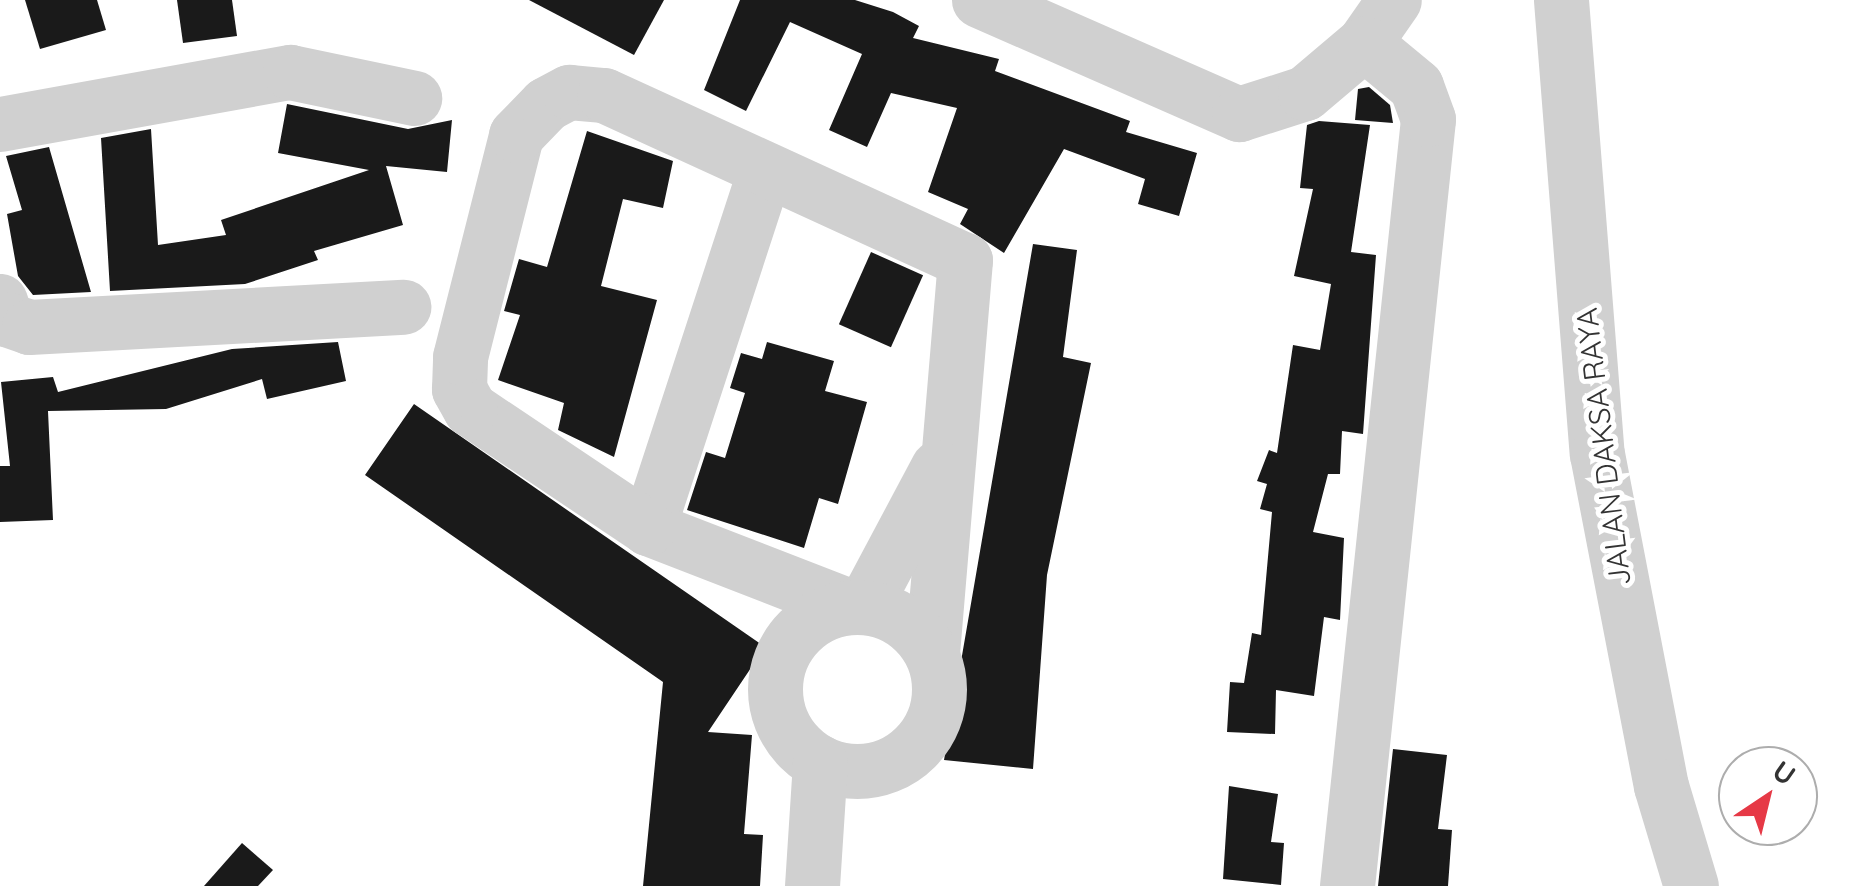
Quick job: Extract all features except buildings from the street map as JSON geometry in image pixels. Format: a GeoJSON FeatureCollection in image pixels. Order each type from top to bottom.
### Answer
{"type":"FeatureCollection","features":[{"type":"Feature","properties":{"kind":"street"},"geometry":{"type":"LineString","coordinates":[[979,0],[1050,14],[1239,114],[1305,92],[1379,21],[1416,86],[1428,119],[1346,886]]}},
{"type":"Feature","properties":{"kind":"street","name":"JALAN DAKSA RAYA"},"geometry":{"type":"LineString","coordinates":[[1561,0],[1598,454],[1657,768],[1691,886]]}},
{"type":"Feature","properties":{"kind":"street"},"geometry":{"type":"LineString","coordinates":[[0,124],[290,72],[414,98]]}},
{"type":"Feature","properties":{"kind":"street"},"geometry":{"type":"LineString","coordinates":[[733,567],[782,652],[780,714],[820,762],[870,770],[915,748],[938,704],[932,654],[965,260],[764,174],[604,95],[569,92],[516,135],[459,390],[470,409],[648,528],[733,567],[856,606],[916,630],[932,654]]}},
{"type":"Feature","properties":{"kind":"street"},"geometry":{"type":"LineString","coordinates":[[648,528],[764,174]]}},
{"type":"Feature","properties":{"kind":"street"},"geometry":{"type":"LineString","coordinates":[[0,301],[6,319],[29,326],[403,307]]}},
{"type":"Feature","properties":{"kind":"street"},"geometry":{"type":"LineString","coordinates":[[782,652],[822,614],[856,606],[946,451]]}},
{"type":"Feature","properties":{"kind":"street"},"geometry":{"type":"LineString","coordinates":[[812,886],[820,762]]}}]}
